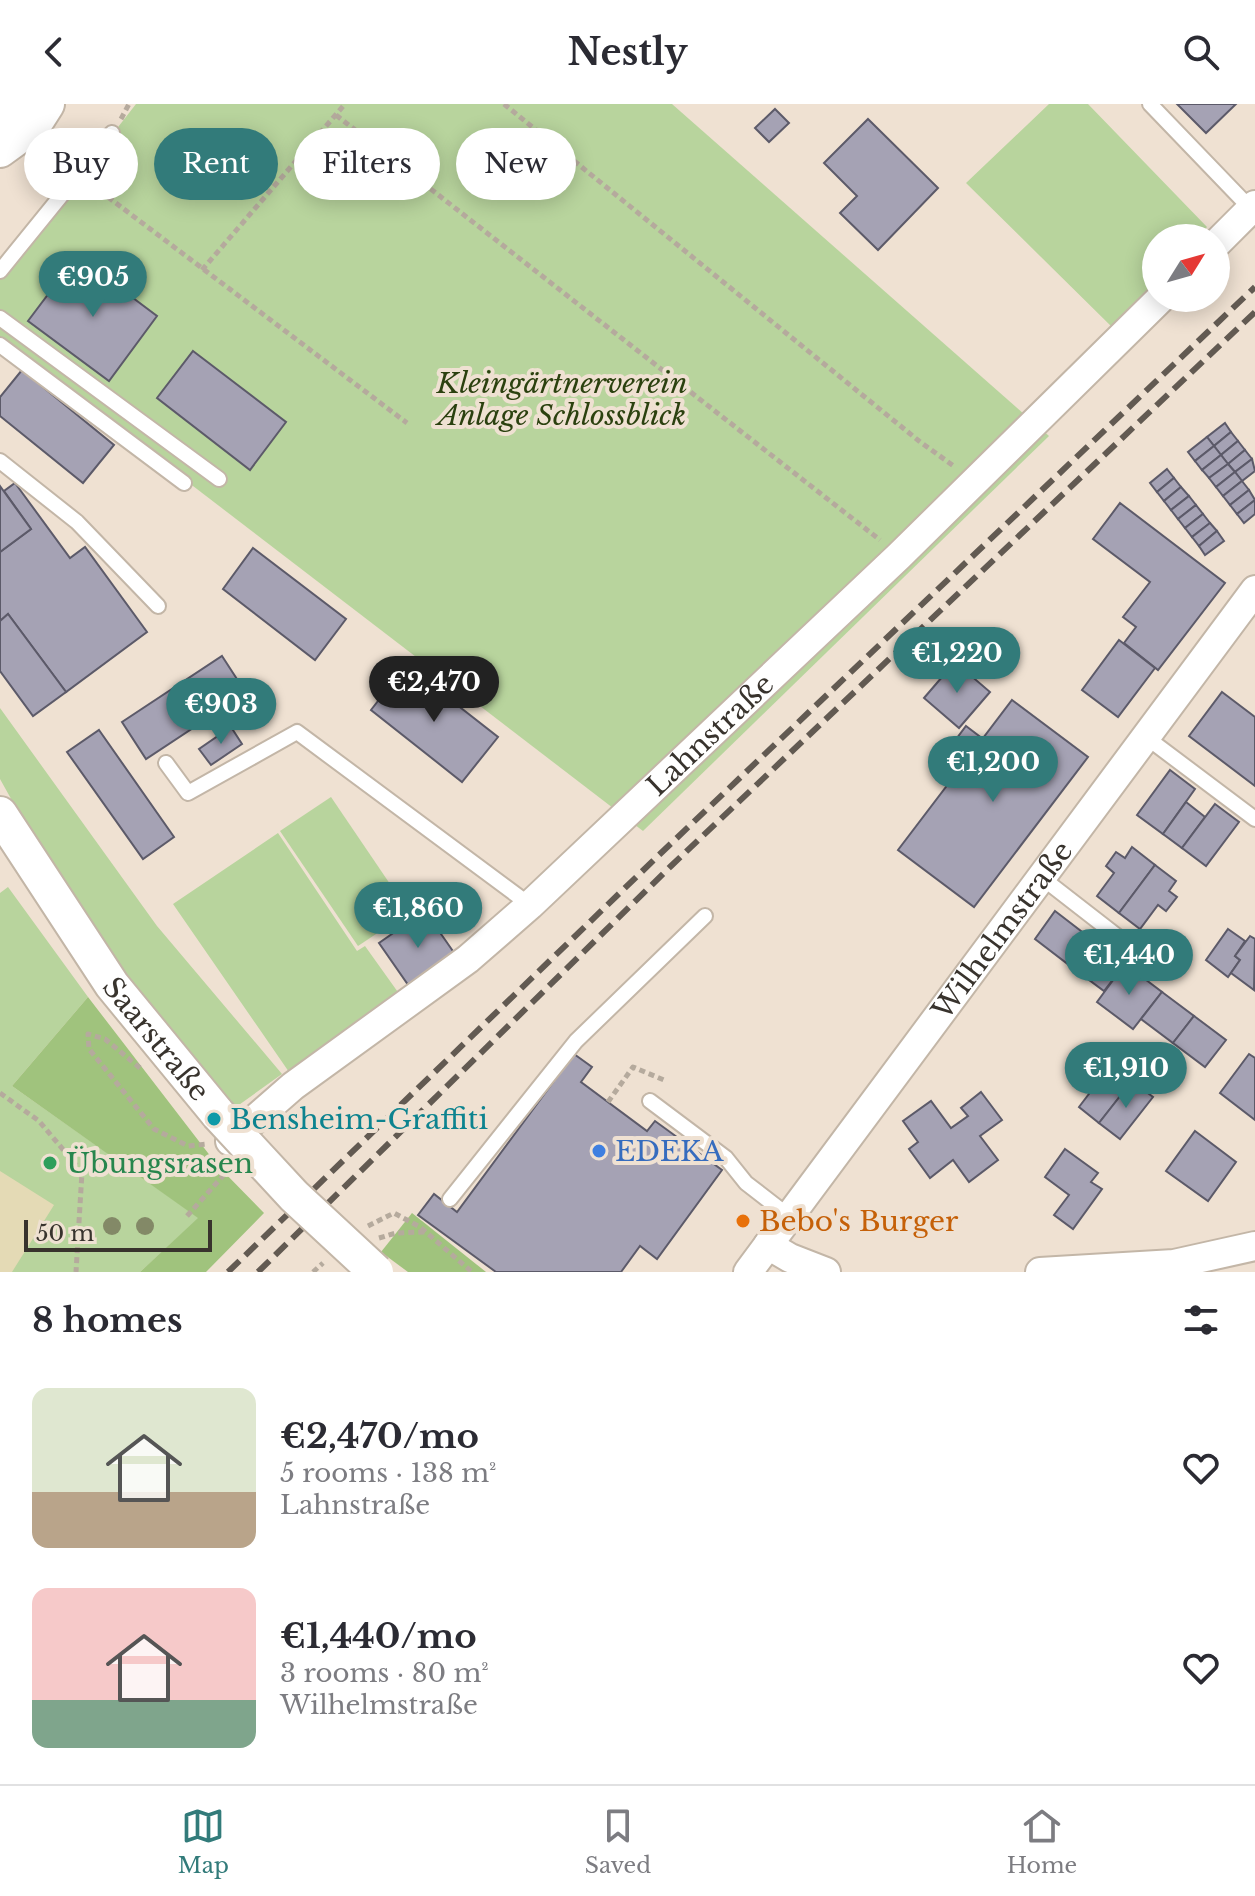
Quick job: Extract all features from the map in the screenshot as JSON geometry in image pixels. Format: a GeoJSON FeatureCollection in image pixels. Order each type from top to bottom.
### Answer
{"type":"FeatureCollection","features":[{"type":"Feature","properties":{"kind":"street"},"geometry":{"type":"LineString","coordinates":[[0,116],[20,104]]}},
{"type":"Feature","properties":{"kind":"street"},"geometry":{"type":"LineString","coordinates":[[0,150],[33,126],[47,104]]}},
{"type":"Feature","properties":{"kind":"street"},"geometry":{"type":"LineString","coordinates":[[1230,230],[1253,207]]}},
{"type":"Feature","properties":{"kind":"street","name":"Lahnstraße"},"geometry":{"type":"LineString","coordinates":[[224,1128],[293,1086],[468,959],[530,905],[899,556],[1147,312]]}},
{"type":"Feature","properties":{"kind":"street","name":"Wilhelmstraße"},"geometry":{"type":"LineString","coordinates":[[748,1272],[1254,594]]}},
{"type":"Feature","properties":{"kind":"street","name":"Saarstraße"},"geometry":{"type":"LineString","coordinates":[[0,814],[112,985],[224,1128],[376,1272]]}},
{"type":"Feature","properties":{"kind":"street"},"geometry":{"type":"LineString","coordinates":[[768,1245],[790,1258],[826,1272]]}},
{"type":"Feature","properties":{"kind":"street"},"geometry":{"type":"LineString","coordinates":[[1040,1272],[1174,1264],[1255,1246]]}},
{"type":"Feature","properties":{"kind":"lane"},"geometry":{"type":"LineString","coordinates":[[1150,104],[1253,207]]}},
{"type":"Feature","properties":{"kind":"lane"},"geometry":{"type":"LineString","coordinates":[[0,271],[59,200]]}},
{"type":"Feature","properties":{"kind":"lane"},"geometry":{"type":"LineString","coordinates":[[0,318],[219,479]]}},
{"type":"Feature","properties":{"kind":"lane"},"geometry":{"type":"LineString","coordinates":[[0,345],[184,483]]}},
{"type":"Feature","properties":{"kind":"lane"},"geometry":{"type":"LineString","coordinates":[[0,461],[77,522],[158,606]]}},
{"type":"Feature","properties":{"kind":"lane"},"geometry":{"type":"LineString","coordinates":[[166,763],[188,793],[297,732],[530,905]]}},
{"type":"Feature","properties":{"kind":"lane"},"geometry":{"type":"LineString","coordinates":[[1146,737],[1255,819]]}},
{"type":"Feature","properties":{"kind":"lane"},"geometry":{"type":"LineString","coordinates":[[1041,877],[1162,971]]}},
{"type":"Feature","properties":{"kind":"lane"},"geometry":{"type":"LineString","coordinates":[[450,1199],[576,1041],[705,916]]}},
{"type":"Feature","properties":{"kind":"lane"},"geometry":{"type":"LineString","coordinates":[[650,1101],[726,1158],[746,1183],[790,1217]]}},
{"type":"Feature","properties":{"kind":"path"},"geometry":{"type":"LineString","coordinates":[[202,270],[345,104]]}},
{"type":"Feature","properties":{"kind":"path"},"geometry":{"type":"LineString","coordinates":[[504,104],[919,441],[975,481]]}},
{"type":"Feature","properties":{"kind":"path"},"geometry":{"type":"LineString","coordinates":[[336,115],[899,556]]}},
{"type":"Feature","properties":{"kind":"path"},"geometry":{"type":"LineString","coordinates":[[112,200],[407,423]]}},
{"type":"Feature","properties":{"kind":"path"},"geometry":{"type":"LineString","coordinates":[[147,1074],[105,1039],[88,1034],[89,1049],[154,1129],[188,1146],[224,1128],[241,1156],[187,1216]]}},
{"type":"Feature","properties":{"kind":"path"},"geometry":{"type":"LineString","coordinates":[[608,1102],[633,1067],[664,1080]]}},
{"type":"Feature","properties":{"kind":"path"},"geometry":{"type":"LineString","coordinates":[[0,1093],[39,1121],[82,1172],[76,1272]]}},
{"type":"Feature","properties":{"kind":"path"},"geometry":{"type":"LineString","coordinates":[[363,1230],[394,1213],[420,1227],[472,1272]]}},
{"type":"Feature","properties":{"kind":"path"},"geometry":{"type":"LineString","coordinates":[[313,1272],[334,1254]]}},
{"type":"Feature","properties":{"kind":"green space","name":"Kleingärtnerverein Anlage Schlossblick"},"geometry":{"type":"Polygon","coordinates":[[[136,104],[672,104],[1049,436],[643,831],[0,338],[0,279],[61,200],[138,200],[138,128],[117,128],[136,104]]]}},
{"type":"Feature","properties":{"kind":"green space"},"geometry":{"type":"Polygon","coordinates":[[[1049,104],[1088,104],[1204,224],[1142,224],[1142,300],[1115,330],[966,183],[1049,104]]]}},
{"type":"Feature","properties":{"kind":"green space"},"geometry":{"type":"Polygon","coordinates":[[[0,708],[157,926],[282,1074],[236,1107],[121,970],[34,840],[0,779],[0,708]]]}},
{"type":"Feature","properties":{"kind":"green space"},"geometry":{"type":"Polygon","coordinates":[[[331,797],[409,912],[358,946],[280,831],[331,797]]]}},
{"type":"Feature","properties":{"kind":"green space"},"geometry":{"type":"Polygon","coordinates":[[[278,833],[357,951],[365,946],[400,995],[289,1072],[173,904],[278,833]]]}},
{"type":"Feature","properties":{"kind":"green space"},"geometry":{"type":"Polygon","coordinates":[[[8,887],[88,997],[12,1086],[199,1218],[140,1272],[0,1272],[0,893],[8,887]]]}},
{"type":"Feature","properties":{"kind":"green space"},"geometry":{"type":"Polygon","coordinates":[[[88,997],[218,1166],[264,1213],[206,1272],[140,1272],[198,1218],[12,1086],[88,997]]]}},
{"type":"Feature","properties":{"kind":"green space"},"geometry":{"type":"Polygon","coordinates":[[[412,1213],[486,1272],[408,1272],[381,1252],[412,1213]]]}},
{"type":"Feature","properties":{"kind":"sand"},"geometry":{"type":"Polygon","coordinates":[[[0,1171],[54,1205],[12,1272],[0,1272],[0,1171]]]}},
{"type":"Feature","properties":{"kind":"building"},"geometry":{"type":"Polygon","coordinates":[[[1177,104],[1236,104],[1206,133],[1177,104]]]}},
{"type":"Feature","properties":{"kind":"building"},"geometry":{"type":"Polygon","coordinates":[[[775,109],[789,123],[769,142],[755,128],[775,109]]]}},
{"type":"Feature","properties":{"kind":"building"},"geometry":{"type":"Polygon","coordinates":[[[868,119],[938,188],[878,250],[840,213],[857,196],[824,163],[868,119]]]}},
{"type":"Feature","properties":{"kind":"building"},"geometry":{"type":"Polygon","coordinates":[[[77,256],[157,316],[109,381],[28,321],[77,256]]]}},
{"type":"Feature","properties":{"kind":"building"},"geometry":{"type":"Polygon","coordinates":[[[193,351],[286,422],[250,470],[157,398],[193,351]]]}},
{"type":"Feature","properties":{"kind":"building"},"geometry":{"type":"Polygon","coordinates":[[[22,370],[114,445],[83,483],[0,416],[0,397],[22,370]]]}},
{"type":"Feature","properties":{"kind":"building"},"geometry":{"type":"Polygon","coordinates":[[[1225,423],[1231,432],[1214,446],[1207,437],[1225,423]]]}},
{"type":"Feature","properties":{"kind":"building"},"geometry":{"type":"Polygon","coordinates":[[[1231,432],[1238,441],[1221,455],[1214,446],[1231,432]]]}},
{"type":"Feature","properties":{"kind":"building"},"geometry":{"type":"Polygon","coordinates":[[[1207,437],[1214,446],[1195,461],[1188,452],[1207,437]]]}},
{"type":"Feature","properties":{"kind":"building"},"geometry":{"type":"Polygon","coordinates":[[[1238,441],[1245,450],[1228,464],[1221,455],[1238,441]]]}},
{"type":"Feature","properties":{"kind":"building"},"geometry":{"type":"Polygon","coordinates":[[[1214,446],[1221,455],[1202,470],[1195,461],[1214,446]]]}},
{"type":"Feature","properties":{"kind":"building"},"geometry":{"type":"Polygon","coordinates":[[[1245,450],[1252,459],[1235,472],[1228,464],[1245,450]]]}},
{"type":"Feature","properties":{"kind":"building"},"geometry":{"type":"Polygon","coordinates":[[[1221,455],[1228,464],[1209,478],[1202,470],[1221,455]]]}},
{"type":"Feature","properties":{"kind":"building"},"geometry":{"type":"Polygon","coordinates":[[[1252,459],[1255,471],[1242,481],[1235,472],[1252,459]]]}},
{"type":"Feature","properties":{"kind":"building"},"geometry":{"type":"Polygon","coordinates":[[[1228,464],[1235,472],[1216,487],[1209,478],[1228,464]]]}},
{"type":"Feature","properties":{"kind":"building"},"geometry":{"type":"Polygon","coordinates":[[[1167,469],[1174,478],[1157,492],[1150,483],[1167,469]]]}},
{"type":"Feature","properties":{"kind":"building"},"geometry":{"type":"Polygon","coordinates":[[[1235,472],[1242,481],[1223,496],[1216,487],[1235,472]]]}},
{"type":"Feature","properties":{"kind":"building"},"geometry":{"type":"Polygon","coordinates":[[[1174,478],[1181,487],[1164,501],[1157,492],[1174,478]]]}},
{"type":"Feature","properties":{"kind":"building"},"geometry":{"type":"Polygon","coordinates":[[[1242,481],[1249,490],[1230,505],[1223,496],[1242,481]]]}},
{"type":"Feature","properties":{"kind":"building"},"geometry":{"type":"Polygon","coordinates":[[[15,483],[70,558],[85,547],[147,632],[66,692],[8,614],[0,621],[0,552],[31,529],[4,491],[15,483]]]}},
{"type":"Feature","properties":{"kind":"building"},"geometry":{"type":"Polygon","coordinates":[[[0,486],[31,529],[0,552],[0,486]]]}},
{"type":"Feature","properties":{"kind":"building"},"geometry":{"type":"Polygon","coordinates":[[[1181,487],[1189,496],[1171,510],[1164,501],[1181,487]]]}},
{"type":"Feature","properties":{"kind":"building"},"geometry":{"type":"Polygon","coordinates":[[[1249,490],[1255,500],[1237,514],[1230,505],[1249,490]]]}},
{"type":"Feature","properties":{"kind":"building"},"geometry":{"type":"Polygon","coordinates":[[[1189,496],[1196,505],[1178,519],[1171,510],[1189,496]]]}},
{"type":"Feature","properties":{"kind":"building"},"geometry":{"type":"Polygon","coordinates":[[[1255,500],[1255,514],[1244,523],[1237,514],[1255,500]]]}},
{"type":"Feature","properties":{"kind":"building"},"geometry":{"type":"Polygon","coordinates":[[[1120,503],[1225,583],[1158,670],[1124,643],[1136,627],[1123,617],[1150,582],[1093,539],[1120,503]]]}},
{"type":"Feature","properties":{"kind":"building"},"geometry":{"type":"Polygon","coordinates":[[[1196,505],[1203,514],[1185,528],[1178,519],[1196,505]]]}},
{"type":"Feature","properties":{"kind":"building"},"geometry":{"type":"Polygon","coordinates":[[[1203,514],[1210,523],[1192,537],[1185,528],[1203,514]]]}},
{"type":"Feature","properties":{"kind":"building"},"geometry":{"type":"Polygon","coordinates":[[[1210,523],[1217,531],[1199,546],[1192,537],[1210,523]]]}},
{"type":"Feature","properties":{"kind":"building"},"geometry":{"type":"Polygon","coordinates":[[[1217,531],[1224,541],[1205,555],[1199,546],[1217,531]]]}},
{"type":"Feature","properties":{"kind":"building"},"geometry":{"type":"Polygon","coordinates":[[[253,548],[346,619],[315,660],[223,589],[253,548]]]}},
{"type":"Feature","properties":{"kind":"building"},"geometry":{"type":"Polygon","coordinates":[[[8,614],[66,692],[33,716],[0,671],[0,621],[8,614]]]}},
{"type":"Feature","properties":{"kind":"building"},"geometry":{"type":"Polygon","coordinates":[[[1119,640],[1155,668],[1118,717],[1082,690],[1119,640]]]}},
{"type":"Feature","properties":{"kind":"building"},"geometry":{"type":"Polygon","coordinates":[[[222,656],[246,693],[146,759],[122,722],[222,656]]]}},
{"type":"Feature","properties":{"kind":"building"},"geometry":{"type":"Polygon","coordinates":[[[955,662],[990,692],[959,728],[924,698],[955,662]]]}},
{"type":"Feature","properties":{"kind":"building"},"geometry":{"type":"Polygon","coordinates":[[[406,665],[498,737],[462,782],[371,710],[406,665]]]}},
{"type":"Feature","properties":{"kind":"building"},"geometry":{"type":"Polygon","coordinates":[[[1222,692],[1255,717],[1255,786],[1189,736],[1222,692]]]}},
{"type":"Feature","properties":{"kind":"building"},"geometry":{"type":"Polygon","coordinates":[[[1012,700],[1088,757],[974,907],[898,850],[1012,700]]]}},
{"type":"Feature","properties":{"kind":"building"},"geometry":{"type":"Polygon","coordinates":[[[966,726],[983,739],[961,766],[945,754],[966,726]]]}},
{"type":"Feature","properties":{"kind":"building"},"geometry":{"type":"Polygon","coordinates":[[[231,727],[242,744],[211,765],[199,749],[231,727]]]}},
{"type":"Feature","properties":{"kind":"building"},"geometry":{"type":"Polygon","coordinates":[[[99,730],[174,837],[143,859],[67,752],[99,730]]]}},
{"type":"Feature","properties":{"kind":"building"},"geometry":{"type":"Polygon","coordinates":[[[1170,770],[1195,789],[1163,834],[1137,815],[1170,770]]]}},
{"type":"Feature","properties":{"kind":"building"},"geometry":{"type":"Polygon","coordinates":[[[1186,802],[1205,817],[1182,848],[1163,834],[1186,802]]]}},
{"type":"Feature","properties":{"kind":"building"},"geometry":{"type":"Polygon","coordinates":[[[1215,804],[1239,822],[1206,866],[1182,848],[1215,804]]]}},
{"type":"Feature","properties":{"kind":"building"},"geometry":{"type":"Polygon","coordinates":[[[1132,847],[1155,865],[1119,913],[1097,896],[1114,873],[1106,866],[1116,852],[1125,858],[1132,847]]]}},
{"type":"Feature","properties":{"kind":"building"},"geometry":{"type":"Polygon","coordinates":[[[1155,865],[1176,881],[1169,891],[1177,897],[1166,911],[1158,905],[1140,929],[1119,913],[1155,865]]]}},
{"type":"Feature","properties":{"kind":"building"},"geometry":{"type":"Polygon","coordinates":[[[425,911],[457,957],[411,989],[379,943],[425,911]]]}},
{"type":"Feature","properties":{"kind":"building"},"geometry":{"type":"Polygon","coordinates":[[[1055,911],[1090,938],[1069,965],[1035,939],[1055,911]]]}},
{"type":"Feature","properties":{"kind":"building"},"geometry":{"type":"Polygon","coordinates":[[[1228,929],[1245,941],[1235,956],[1240,960],[1228,977],[1206,960],[1228,929]]]}},
{"type":"Feature","properties":{"kind":"building"},"geometry":{"type":"Polygon","coordinates":[[[1250,936],[1255,939],[1254,990],[1231,973],[1240,960],[1235,956],[1250,936]]]}},
{"type":"Feature","properties":{"kind":"building"},"geometry":{"type":"Polygon","coordinates":[[[1090,938],[1125,964],[1104,991],[1069,965],[1090,938]]]}},
{"type":"Feature","properties":{"kind":"building"},"geometry":{"type":"Polygon","coordinates":[[[1125,964],[1162,992],[1133,1029],[1097,1002],[1125,964]]]}},
{"type":"Feature","properties":{"kind":"building"},"geometry":{"type":"Polygon","coordinates":[[[1162,992],[1194,1016],[1173,1043],[1141,1019],[1162,992]]]}},
{"type":"Feature","properties":{"kind":"building"},"geometry":{"type":"Polygon","coordinates":[[[1194,1016],[1226,1040],[1205,1067],[1173,1043],[1194,1016]]]}},
{"type":"Feature","properties":{"kind":"building","name":"EDEKA"},"geometry":{"type":"Polygon","coordinates":[[[574,1054],[592,1067],[581,1082],[647,1131],[655,1121],[722,1170],[657,1259],[640,1246],[621,1272],[496,1272],[418,1215],[434,1194],[457,1212],[574,1054]]]}},
{"type":"Feature","properties":{"kind":"building"},"geometry":{"type":"Polygon","coordinates":[[[1249,1054],[1255,1058],[1255,1120],[1220,1093],[1249,1054]]]}},
{"type":"Feature","properties":{"kind":"building"},"geometry":{"type":"Polygon","coordinates":[[[1111,1065],[1132,1081],[1099,1123],[1079,1107],[1111,1065]]]}},
{"type":"Feature","properties":{"kind":"building"},"geometry":{"type":"Polygon","coordinates":[[[1132,1081],[1153,1097],[1120,1139],[1099,1123],[1132,1081]]]}},
{"type":"Feature","properties":{"kind":"building"},"geometry":{"type":"Polygon","coordinates":[[[981,1092],[1002,1120],[980,1136],[998,1160],[969,1182],[953,1160],[930,1178],[909,1149],[918,1142],[903,1121],[931,1101],[951,1128],[968,1116],[961,1108],[981,1092]]]}},
{"type":"Feature","properties":{"kind":"building"},"geometry":{"type":"Polygon","coordinates":[[[1195,1131],[1236,1162],[1208,1201],[1166,1171],[1195,1131]]]}},
{"type":"Feature","properties":{"kind":"building"},"geometry":{"type":"Polygon","coordinates":[[[1065,1149],[1098,1173],[1091,1182],[1102,1189],[1073,1229],[1054,1215],[1069,1195],[1045,1177],[1065,1149]]]}},
{"type":"Feature","properties":{"kind":"railway"},"geometry":{"type":"LineString","coordinates":[[228,1272],[660,854],[1255,287]]}},
{"type":"Feature","properties":{"kind":"railway"},"geometry":{"type":"LineString","coordinates":[[258,1272],[671,866],[1255,312]]}},
{"type":"Feature","properties":{"kind":"place","name":"Bensheim-Graffiti"},"geometry":{"type":"Point","coordinates":[214,1119]}},
{"type":"Feature","properties":{"kind":"place","name":"EDEKA"},"geometry":{"type":"Point","coordinates":[599,1151]}},
{"type":"Feature","properties":{"kind":"place","name":"Übungsrasen"},"geometry":{"type":"Point","coordinates":[50,1163]}},
{"type":"Feature","properties":{"kind":"place","name":"Bebo's Burger"},"geometry":{"type":"Point","coordinates":[743,1221]}}]}
